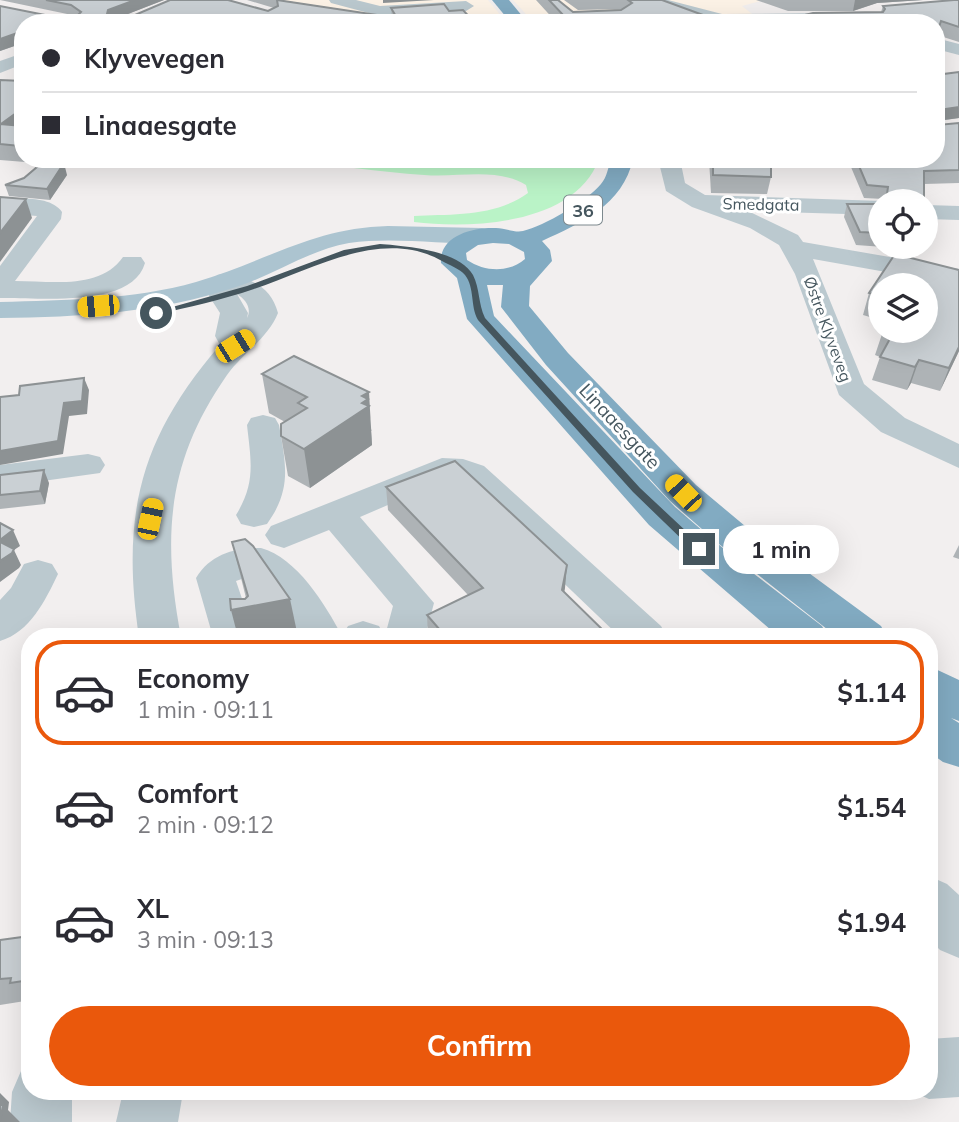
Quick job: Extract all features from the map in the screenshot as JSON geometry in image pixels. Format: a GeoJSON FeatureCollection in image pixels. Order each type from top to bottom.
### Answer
{"type":"FeatureCollection","features":[{"type":"Feature","properties":{"kind":"highway"},"geometry":{"type":"LineString","coordinates":[[500,0],[512,14]]}},
{"type":"Feature","properties":{"kind":"highway","name":"36"},"geometry":{"type":"LineString","coordinates":[[524,240],[586,208],[616,179],[619,168]]}},
{"type":"Feature","properties":{"kind":"highway"},"geometry":{"type":"LineString","coordinates":[[524,240],[482,236],[470,239],[453,250],[461,267],[491,277],[526,271]]}},
{"type":"Feature","properties":{"kind":"highway","name":"Linaaesgate"},"geometry":{"type":"LineString","coordinates":[[524,240],[532,244],[540,255],[538,261],[526,271],[513,293],[515,307],[588,393],[691,500],[732,535],[854,628]]}},
{"type":"Feature","properties":{"kind":"highway","name":"Linaaesgate"},"geometry":{"type":"LineString","coordinates":[[461,267],[475,288],[475,307],[481,318],[629,482],[699,549],[796,628]]}},
{"type":"Feature","properties":{"kind":"highway"},"geometry":{"type":"LineString","coordinates":[[938,688],[959,703]]}},
{"type":"Feature","properties":{"kind":"highway"},"geometry":{"type":"LineString","coordinates":[[938,733],[959,748]]}},
{"type":"Feature","properties":{"kind":"main road"},"geometry":{"type":"LineString","coordinates":[[0,310],[117,304],[233,288],[333,239],[382,233],[482,236]]}},
{"type":"Feature","properties":{"kind":"main road"},"geometry":{"type":"LineString","coordinates":[[0,325],[117,318],[233,288],[327,258],[372,247],[415,248],[461,267]]}},
{"type":"Feature","properties":{"kind":"street"},"geometry":{"type":"LineString","coordinates":[[337,0],[380,11],[464,3]]}},
{"type":"Feature","properties":{"kind":"street"},"geometry":{"type":"LineString","coordinates":[[654,0],[694,14],[734,11],[786,14]]}},
{"type":"Feature","properties":{"kind":"street"},"geometry":{"type":"LineString","coordinates":[[690,0],[734,11]]}},
{"type":"Feature","properties":{"kind":"street","name":"Smedgata"},"geometry":{"type":"LineString","coordinates":[[670,168],[674,186],[700,202],[868,208]]}},
{"type":"Feature","properties":{"kind":"street"},"geometry":{"type":"LineString","coordinates":[[0,281],[16,265],[49,219],[50,212],[2,192]]}},
{"type":"Feature","properties":{"kind":"street","name":"Østre Klyveveg"},"geometry":{"type":"LineString","coordinates":[[700,202],[760,223],[789,240],[808,274],[850,388],[870,408],[893,425],[959,457]]}},
{"type":"Feature","properties":{"kind":"street"},"geometry":{"type":"LineString","coordinates":[[938,212],[959,213]]}},
{"type":"Feature","properties":{"kind":"street"},"geometry":{"type":"LineString","coordinates":[[795,248],[959,278]]}},
{"type":"Feature","properties":{"kind":"street"},"geometry":{"type":"LineString","coordinates":[[0,290],[101,288],[129,274],[132,263]]}},
{"type":"Feature","properties":{"kind":"street"},"geometry":{"type":"LineString","coordinates":[[159,628],[149,568],[150,519],[162,464],[197,394],[235,346],[230,336],[234,313],[233,288]]}},
{"type":"Feature","properties":{"kind":"street"},"geometry":{"type":"LineString","coordinates":[[263,425],[268,490],[264,505],[269,525],[336,513],[442,469],[463,470],[472,474],[636,628]]}},
{"type":"Feature","properties":{"kind":"street"},"geometry":{"type":"LineString","coordinates":[[0,476],[88,465]]}},
{"type":"Feature","properties":{"kind":"street"},"geometry":{"type":"LineString","coordinates":[[336,513],[414,603],[407,628]]}},
{"type":"Feature","properties":{"kind":"street"},"geometry":{"type":"LineString","coordinates":[[231,628],[216,578],[222,569],[239,561],[261,561],[278,574],[316,628]]}},
{"type":"Feature","properties":{"kind":"street"},"geometry":{"type":"LineString","coordinates":[[0,626],[27,597],[38,574]]}},
{"type":"Feature","properties":{"kind":"street"},"geometry":{"type":"LineString","coordinates":[[938,680],[959,691]]}},
{"type":"Feature","properties":{"kind":"street"},"geometry":{"type":"LineString","coordinates":[[938,745],[959,763]]}},
{"type":"Feature","properties":{"kind":"street"},"geometry":{"type":"LineString","coordinates":[[938,910],[959,932]]}},
{"type":"Feature","properties":{"kind":"street"},"geometry":{"type":"LineString","coordinates":[[938,1068],[959,1067]]}},
{"type":"Feature","properties":{"kind":"street"},"geometry":{"type":"LineString","coordinates":[[41,1122],[42,1100]]}},
{"type":"Feature","properties":{"kind":"street"},"geometry":{"type":"LineString","coordinates":[[147,1122],[151,1100]]}},
{"type":"Feature","properties":{"kind":"shaded area"},"geometry":{"type":"Polygon","coordinates":[[[282,0],[488,0],[500,14],[339,14],[282,0]]]}},
{"type":"Feature","properties":{"kind":"shaded area"},"geometry":{"type":"Polygon","coordinates":[[[513,0],[764,0],[742,6],[752,14],[526,14],[513,0]]]}},
{"type":"Feature","properties":{"kind":"green space"},"geometry":{"type":"Polygon","coordinates":[[[356,168],[594,168],[586,181],[568,198],[545,210],[491,223],[464,224],[414,222],[414,216],[488,210],[515,201],[528,193],[526,185],[502,176],[407,174],[356,168]]]}},
{"type":"Feature","properties":{"kind":"building"},"geometry":{"type":"Polygon","coordinates":[[[46,0],[135,0],[108,10],[107,14],[79,14],[81,12],[71,5],[46,0]]]}},
{"type":"Feature","properties":{"kind":"building"},"geometry":{"type":"Polygon","coordinates":[[[170,0],[228,0],[268,11],[278,6],[277,0],[370,14],[137,14],[170,0]]]}},
{"type":"Feature","properties":{"kind":"building"},"geometry":{"type":"Polygon","coordinates":[[[549,0],[558,0],[573,12],[621,10],[632,3],[628,0],[662,0],[700,14],[562,14],[549,0]]]}},
{"type":"Feature","properties":{"kind":"building"},"geometry":{"type":"Polygon","coordinates":[[[959,0],[959,27],[945,22],[945,14],[809,14],[883,12],[883,6],[959,0]]]}},
{"type":"Feature","properties":{"kind":"building"},"geometry":{"type":"Polygon","coordinates":[[[444,4],[449,11],[463,10],[467,14],[395,14],[391,8],[444,4]]]}},
{"type":"Feature","properties":{"kind":"building"},"geometry":{"type":"Polygon","coordinates":[[[0,6],[40,14],[14,14],[14,34],[0,39],[0,6]]]}},
{"type":"Feature","properties":{"kind":"building"},"geometry":{"type":"Polygon","coordinates":[[[959,72],[959,107],[945,109],[945,74],[959,72]]]}},
{"type":"Feature","properties":{"kind":"building"},"geometry":{"type":"Polygon","coordinates":[[[0,80],[14,81],[14,115],[1,124],[14,125],[14,145],[0,144],[0,80]]]}},
{"type":"Feature","properties":{"kind":"building"},"geometry":{"type":"Polygon","coordinates":[[[959,123],[959,170],[924,171],[924,189],[867,185],[860,168],[945,168],[945,124],[959,123]]]}},
{"type":"Feature","properties":{"kind":"building"},"geometry":{"type":"Polygon","coordinates":[[[36,168],[61,168],[47,189],[5,185],[24,178],[36,168]]]}},
{"type":"Feature","properties":{"kind":"building"},"geometry":{"type":"Polygon","coordinates":[[[713,168],[771,168],[771,177],[713,175],[713,168]]]}},
{"type":"Feature","properties":{"kind":"building"},"geometry":{"type":"Polygon","coordinates":[[[0,197],[26,199],[0,233],[0,197]]]}},
{"type":"Feature","properties":{"kind":"building"},"geometry":{"type":"Polygon","coordinates":[[[847,204],[868,204],[868,232],[860,232],[847,204]]]}},
{"type":"Feature","properties":{"kind":"building"},"geometry":{"type":"Polygon","coordinates":[[[892,259],[915,259],[959,270],[959,347],[949,368],[919,360],[915,367],[880,357],[888,343],[938,343],[938,273],[882,273],[892,259]]]}},
{"type":"Feature","properties":{"kind":"building"},"geometry":{"type":"Polygon","coordinates":[[[294,356],[369,392],[362,396],[368,399],[362,403],[369,406],[304,449],[281,436],[281,424],[307,408],[298,403],[307,397],[262,374],[294,356]]]}},
{"type":"Feature","properties":{"kind":"building"},"geometry":{"type":"Polygon","coordinates":[[[84,378],[82,401],[64,403],[58,441],[0,451],[0,397],[19,395],[20,386],[84,378]]]}},
{"type":"Feature","properties":{"kind":"building"},"geometry":{"type":"Polygon","coordinates":[[[455,461],[567,565],[562,590],[601,628],[438,628],[427,615],[483,588],[386,487],[455,461]]]}},
{"type":"Feature","properties":{"kind":"building"},"geometry":{"type":"Polygon","coordinates":[[[44,470],[40,491],[0,495],[0,475],[44,470]]]}},
{"type":"Feature","properties":{"kind":"building"},"geometry":{"type":"Polygon","coordinates":[[[0,523],[13,530],[0,540],[0,523]]]}},
{"type":"Feature","properties":{"kind":"building"},"geometry":{"type":"Polygon","coordinates":[[[245,539],[253,546],[290,599],[231,610],[230,599],[245,599],[248,596],[232,542],[245,539]]]}},
{"type":"Feature","properties":{"kind":"building"},"geometry":{"type":"Polygon","coordinates":[[[0,542],[14,549],[0,561],[0,542]]]}},
{"type":"Feature","properties":{"kind":"building"},"geometry":{"type":"Polygon","coordinates":[[[21,937],[21,981],[10,983],[11,978],[0,979],[0,940],[21,937]]]}},
{"type":"Feature","properties":{"kind":"route"},"geometry":{"type":"LineString","coordinates":[[156,313],[250,288],[327,258],[364,248],[398,246],[429,251],[468,272],[475,288],[475,307],[481,318],[636,490],[699,549]]}}]}
